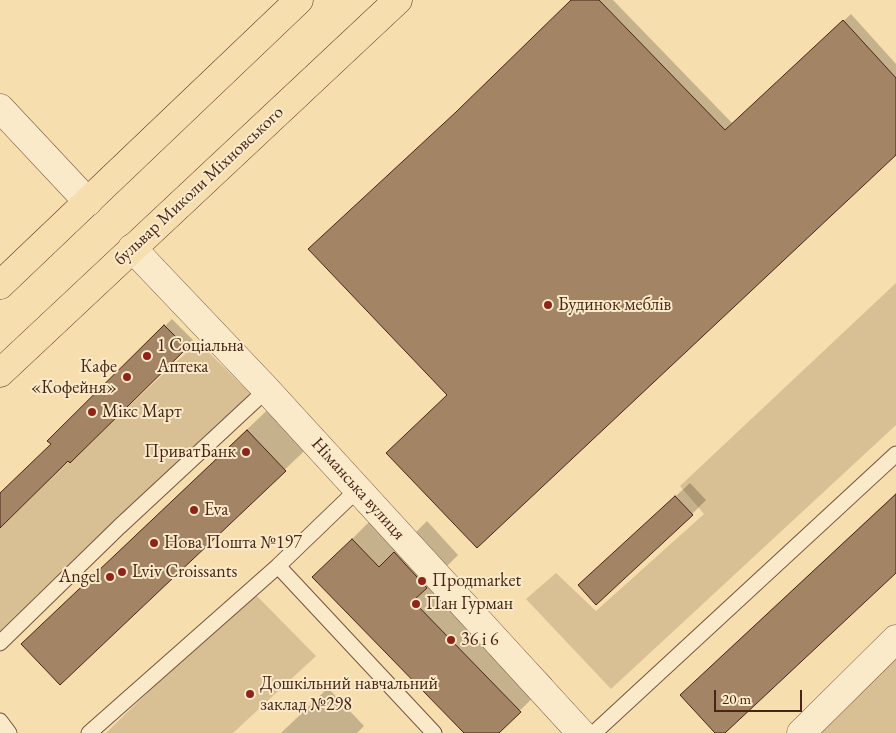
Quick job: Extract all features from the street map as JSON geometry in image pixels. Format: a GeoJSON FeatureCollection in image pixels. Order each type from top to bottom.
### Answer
{"type":"FeatureCollection","features":[{"type":"Feature","properties":{"kind":"highway"},"geometry":{"type":"LineString","coordinates":[[0,285],[299,0]]}},
{"type":"Feature","properties":{"kind":"highway","name":"бульвар Миколи Міхновського"},"geometry":{"type":"LineString","coordinates":[[0,373],[398,0]]}},
{"type":"Feature","properties":{"kind":"street"},"geometry":{"type":"LineString","coordinates":[[0,108],[88,202]]}},
{"type":"Feature","properties":{"kind":"street","name":"Німанська вулиця"},"geometry":{"type":"LineString","coordinates":[[132,248],[265,388],[581,733]]}},
{"type":"Feature","properties":{"kind":"street"},"geometry":{"type":"LineString","coordinates":[[801,733],[896,639]]}},
{"type":"Feature","properties":{"kind":"lane"},"geometry":{"type":"LineString","coordinates":[[0,643],[119,527],[261,395],[265,388]]}},
{"type":"Feature","properties":{"kind":"lane"},"geometry":{"type":"LineString","coordinates":[[594,733],[896,454]]}},
{"type":"Feature","properties":{"kind":"lane"},"geometry":{"type":"LineString","coordinates":[[89,733],[278,566],[358,489]]}},
{"type":"Feature","properties":{"kind":"lane"},"geometry":{"type":"LineString","coordinates":[[278,566],[434,733]]}},
{"type":"Feature","properties":{"kind":"lane"},"geometry":{"type":"LineString","coordinates":[[0,721],[9,733]]}},
{"type":"Feature","properties":{"kind":"shaded area"},"geometry":{"type":"Polygon","coordinates":[[[896,283],[896,425],[611,689],[526,599],[556,573],[596,611],[704,514],[680,486],[896,283]]]}},
{"type":"Feature","properties":{"kind":"shaded area"},"geometry":{"type":"Polygon","coordinates":[[[198,342],[251,394],[0,635],[0,525],[198,342]]]}},
{"type":"Feature","properties":{"kind":"shaded area","name":"Дошкільний навчальний заклад №298"},"geometry":{"type":"Polygon","coordinates":[[[252,591],[316,656],[233,733],[106,733],[252,591]]]}},
{"type":"Feature","properties":{"kind":"shaded area"},"geometry":{"type":"Polygon","coordinates":[[[896,639],[896,733],[801,733],[896,639]]]}},
{"type":"Feature","properties":{"kind":"building","name":"Будинок меблів"},"geometry":{"type":"Polygon","coordinates":[[[571,0],[599,0],[725,130],[843,20],[896,78],[896,155],[477,548],[386,453],[447,395],[308,249],[456,112],[571,0]]]}},
{"type":"Feature","properties":{"kind":"building"},"geometry":{"type":"Polygon","coordinates":[[[164,325],[187,348],[70,463],[68,461],[0,528],[0,493],[51,444],[47,441],[164,325]]]}},
{"type":"Feature","properties":{"kind":"building"},"geometry":{"type":"Polygon","coordinates":[[[247,430],[286,471],[60,685],[21,644],[247,430]]]}},
{"type":"Feature","properties":{"kind":"building"},"geometry":{"type":"Polygon","coordinates":[[[896,494],[896,573],[725,733],[715,733],[680,695],[896,494]]]}},
{"type":"Feature","properties":{"kind":"building"},"geometry":{"type":"Polygon","coordinates":[[[675,496],[693,515],[596,605],[578,585],[675,496]]]}},
{"type":"Feature","properties":{"kind":"building"},"geometry":{"type":"Polygon","coordinates":[[[352,539],[379,567],[394,552],[427,588],[413,601],[521,712],[499,733],[464,733],[312,577],[352,539]]]}},
{"type":"Feature","properties":{"kind":"place","name":"Будинок меблів"},"geometry":{"type":"Point","coordinates":[548,305]}},
{"type":"Feature","properties":{"kind":"place","name":"1 Соціальна Аптека"},"geometry":{"type":"Point","coordinates":[147,356]}},
{"type":"Feature","properties":{"kind":"place","name":"Кафе «Кофейня»"},"geometry":{"type":"Point","coordinates":[127,377]}},
{"type":"Feature","properties":{"kind":"place","name":"Мікс Март"},"geometry":{"type":"Point","coordinates":[92,412]}},
{"type":"Feature","properties":{"kind":"place","name":"ПриватБанк"},"geometry":{"type":"Point","coordinates":[246,452]}},
{"type":"Feature","properties":{"kind":"place","name":"Eva"},"geometry":{"type":"Point","coordinates":[194,510]}},
{"type":"Feature","properties":{"kind":"place","name":"Нова Пошта №197"},"geometry":{"type":"Point","coordinates":[154,543]}},
{"type":"Feature","properties":{"kind":"place","name":"Lviv Croissants"},"geometry":{"type":"Point","coordinates":[122,572]}},
{"type":"Feature","properties":{"kind":"place","name":"Angel"},"geometry":{"type":"Point","coordinates":[110,577]}},
{"type":"Feature","properties":{"kind":"place","name":"Продmarket"},"geometry":{"type":"Point","coordinates":[422,581]}},
{"type":"Feature","properties":{"kind":"place","name":"Пан Гурман"},"geometry":{"type":"Point","coordinates":[416,604]}},
{"type":"Feature","properties":{"kind":"place","name":"36 і 6"},"geometry":{"type":"Point","coordinates":[451,640]}},
{"type":"Feature","properties":{"kind":"place","name":"Дошкільний навчальний заклад №298"},"geometry":{"type":"Point","coordinates":[250,694]}}]}
